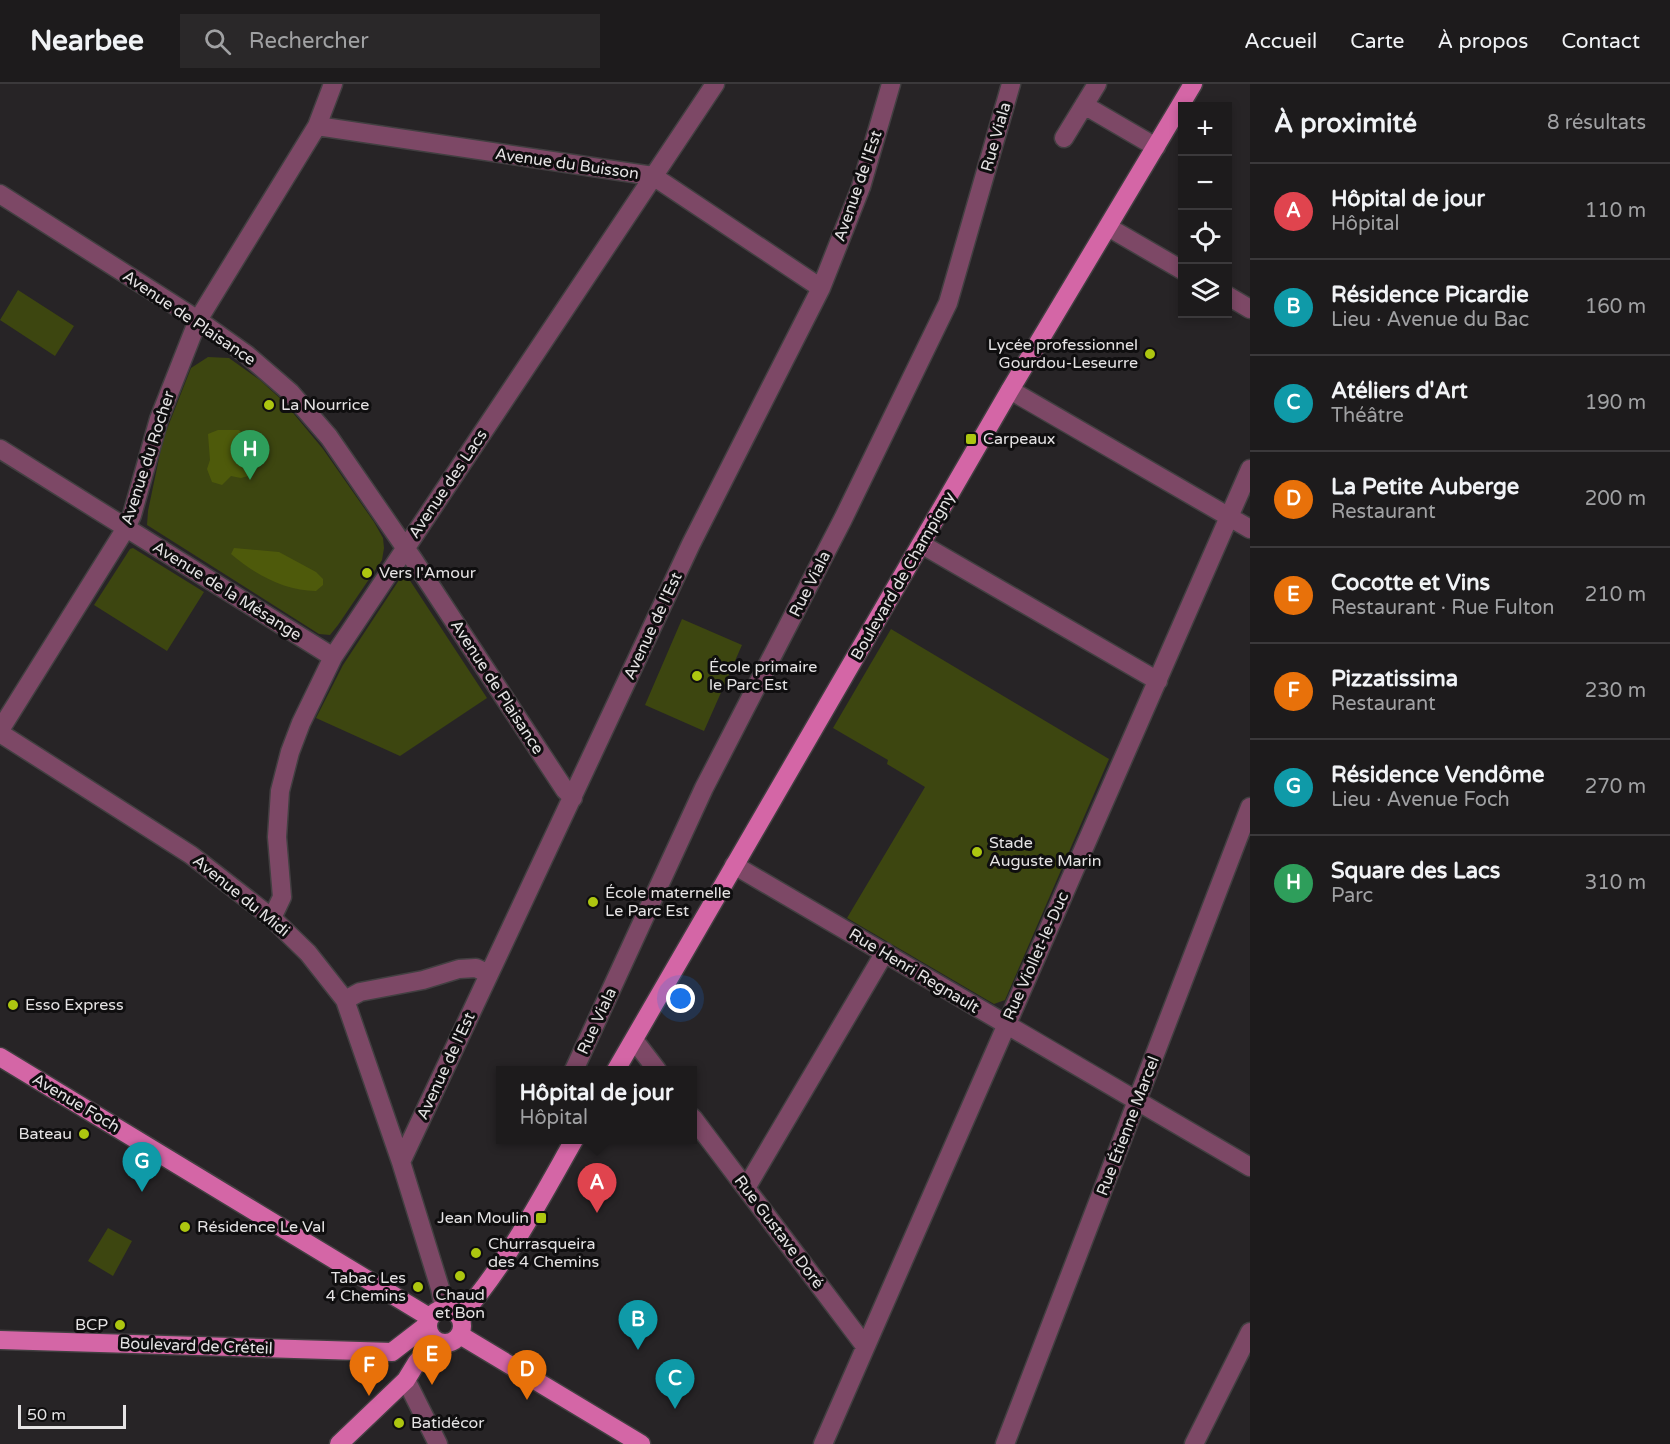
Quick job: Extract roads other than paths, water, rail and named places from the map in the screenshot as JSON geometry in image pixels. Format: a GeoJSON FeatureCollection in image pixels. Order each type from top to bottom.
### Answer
{"type":"FeatureCollection","features":[{"type":"Feature","properties":{"kind":"main road","name":"Boulevard de Champigny"},"geometry":{"type":"LineString","coordinates":[[619,1066],[1011,390],[1193,84]]}},
{"type":"Feature","properties":{"kind":"main road","name":"Avenue Foch"},"geometry":{"type":"LineString","coordinates":[[0,1057],[439,1322]]}},
{"type":"Feature","properties":{"kind":"main road"},"geometry":{"type":"LineString","coordinates":[[406,1380],[394,1355],[483,1290],[515,1241],[572,1144]]}},
{"type":"Feature","properties":{"kind":"main road"},"geometry":{"type":"LineString","coordinates":[[439,1322],[446,1344],[460,1335],[641,1444]]}},
{"type":"Feature","properties":{"kind":"main road"},"geometry":{"type":"LineString","coordinates":[[339,1444],[406,1380],[439,1322]]}},
{"type":"Feature","properties":{"kind":"main road","name":"Boulevard de Créteil"},"geometry":{"type":"LineString","coordinates":[[0,1340],[394,1355],[417,1362]]}},
{"type":"Feature","properties":{"kind":"street","name":"Avenue du Rocher"},"geometry":{"type":"LineString","coordinates":[[0,731],[126,528],[132,515],[159,419],[198,320],[317,126],[333,84]]}},
{"type":"Feature","properties":{"kind":"street","name":"Avenue des Lacs"},"geometry":{"type":"LineString","coordinates":[[272,918],[282,897],[278,837],[280,791],[300,723],[333,657],[715,84]]}},
{"type":"Feature","properties":{"kind":"street","name":"Avenue de l'Est"},"geometry":{"type":"LineString","coordinates":[[401,1162],[691,544],[821,288],[861,187],[891,84]]}},
{"type":"Feature","properties":{"kind":"street","name":"Rue Viala"},"geometry":{"type":"LineString","coordinates":[[576,1066],[704,788],[843,519],[948,303],[1011,84]]}},
{"type":"Feature","properties":{"kind":"street"},"geometry":{"type":"LineString","coordinates":[[1064,138],[1097,84]]}},
{"type":"Feature","properties":{"kind":"street"},"geometry":{"type":"LineString","coordinates":[[1084,105],[1156,147]]}},
{"type":"Feature","properties":{"kind":"street","name":"Avenue du Buisson"},"geometry":{"type":"LineString","coordinates":[[317,126],[653,176],[821,288]]}},
{"type":"Feature","properties":{"kind":"street","name":"Avenue de Plaisance"},"geometry":{"type":"LineString","coordinates":[[0,194],[198,320],[246,354],[290,392],[329,437],[565,790],[573,798]]}},
{"type":"Feature","properties":{"kind":"street"},"geometry":{"type":"LineString","coordinates":[[1108,227],[1178,268]]}},
{"type":"Feature","properties":{"kind":"street"},"geometry":{"type":"LineString","coordinates":[[1232,299],[1250,309]]}},
{"type":"Feature","properties":{"kind":"street"},"geometry":{"type":"LineString","coordinates":[[1011,390],[1250,529]]}},
{"type":"Feature","properties":{"kind":"street","name":"Avenue de la Mésange"},"geometry":{"type":"LineString","coordinates":[[0,449],[333,657]]}},
{"type":"Feature","properties":{"kind":"street","name":"Rue Viollet-le-Duc"},"geometry":{"type":"LineString","coordinates":[[823,1444],[1250,469]]}},
{"type":"Feature","properties":{"kind":"street"},"geometry":{"type":"LineString","coordinates":[[921,544],[1158,681]]}},
{"type":"Feature","properties":{"kind":"street","name":"Avenue du Midi"},"geometry":{"type":"LineString","coordinates":[[0,731],[191,855],[272,918],[308,953],[345,1000],[401,1162],[438,1282],[439,1322]]}},
{"type":"Feature","properties":{"kind":"street","name":"Rue Étienne Marcel"},"geometry":{"type":"LineString","coordinates":[[1005,1444],[1250,807]]}},
{"type":"Feature","properties":{"kind":"street","name":"Rue Henri Regnault"},"geometry":{"type":"LineString","coordinates":[[734,865],[1250,1167]]}},
{"type":"Feature","properties":{"kind":"street"},"geometry":{"type":"LineString","coordinates":[[746,1188],[885,952]]}},
{"type":"Feature","properties":{"kind":"street"},"geometry":{"type":"LineString","coordinates":[[345,1000],[360,992],[423,980],[459,969],[476,968],[489,974]]}},
{"type":"Feature","properties":{"kind":"street"},"geometry":{"type":"LineString","coordinates":[[634,1040],[653,1066]]}},
{"type":"Feature","properties":{"kind":"street","name":"Rue Gustave Doré"},"geometry":{"type":"LineString","coordinates":[[697,1123],[865,1346]]}},
{"type":"Feature","properties":{"kind":"street"},"geometry":{"type":"LineString","coordinates":[[1194,1444],[1242,1367],[1250,1332]]}},
{"type":"Feature","properties":{"kind":"street"},"geometry":{"type":"LineString","coordinates":[[406,1380],[438,1444]]}},
{"type":"Feature","properties":{"kind":"place","name":"Lycée professionnel Gourdou-Leseurre"},"geometry":{"type":"Point","coordinates":[1150,354]}},
{"type":"Feature","properties":{"kind":"place","name":"La Nourrice"},"geometry":{"type":"Point","coordinates":[269,405]}},
{"type":"Feature","properties":{"kind":"place","name":"Carpeaux"},"geometry":{"type":"Point","coordinates":[971,439]}},
{"type":"Feature","properties":{"kind":"place","name":"Square des Lacs"},"geometry":{"type":"Point","coordinates":[250,480]}},
{"type":"Feature","properties":{"kind":"place","name":"Vers l'Amour"},"geometry":{"type":"Point","coordinates":[367,573]}},
{"type":"Feature","properties":{"kind":"place","name":"École primaire le Parc Est"},"geometry":{"type":"Point","coordinates":[697,676]}},
{"type":"Feature","properties":{"kind":"place","name":"Stade Auguste Marin"},"geometry":{"type":"Point","coordinates":[977,852]}},
{"type":"Feature","properties":{"kind":"place","name":"École maternelle Le Parc Est"},"geometry":{"type":"Point","coordinates":[593,902]}},
{"type":"Feature","properties":{"kind":"place","name":"Esso Express"},"geometry":{"type":"Point","coordinates":[13,1005]}},
{"type":"Feature","properties":{"kind":"place","name":"Bateau"},"geometry":{"type":"Point","coordinates":[84,1134]}},
{"type":"Feature","properties":{"kind":"place","name":"Résidence Vendôme"},"geometry":{"type":"Point","coordinates":[142,1192]}},
{"type":"Feature","properties":{"kind":"place","name":"Hôpital de jour"},"geometry":{"type":"Point","coordinates":[597,1213]}},
{"type":"Feature","properties":{"kind":"place","name":"Jean Moulin"},"geometry":{"type":"Point","coordinates":[541,1218]}},
{"type":"Feature","properties":{"kind":"place","name":"Résidence Le Val"},"geometry":{"type":"Point","coordinates":[185,1227]}},
{"type":"Feature","properties":{"kind":"place","name":"Churrasqueira des 4 Chemins"},"geometry":{"type":"Point","coordinates":[476,1253]}},
{"type":"Feature","properties":{"kind":"place","name":"Chaud et Bon"},"geometry":{"type":"Point","coordinates":[460,1276]}},
{"type":"Feature","properties":{"kind":"place","name":"Tabac Les 4 Chemins"},"geometry":{"type":"Point","coordinates":[418,1287]}},
{"type":"Feature","properties":{"kind":"place","name":"BCP"},"geometry":{"type":"Point","coordinates":[120,1325]}},
{"type":"Feature","properties":{"kind":"place","name":"Résidence Picardie"},"geometry":{"type":"Point","coordinates":[638,1350]}},
{"type":"Feature","properties":{"kind":"place","name":"Cocotte et Vins"},"geometry":{"type":"Point","coordinates":[432,1385]}},
{"type":"Feature","properties":{"kind":"place","name":"Pizzatissima"},"geometry":{"type":"Point","coordinates":[369,1396]}},
{"type":"Feature","properties":{"kind":"place","name":"La Petite Auberge"},"geometry":{"type":"Point","coordinates":[527,1400]}},
{"type":"Feature","properties":{"kind":"place","name":"Atéliers d'Art"},"geometry":{"type":"Point","coordinates":[675,1409]}},
{"type":"Feature","properties":{"kind":"place","name":"Batidécor"},"geometry":{"type":"Point","coordinates":[399,1423]}}]}
